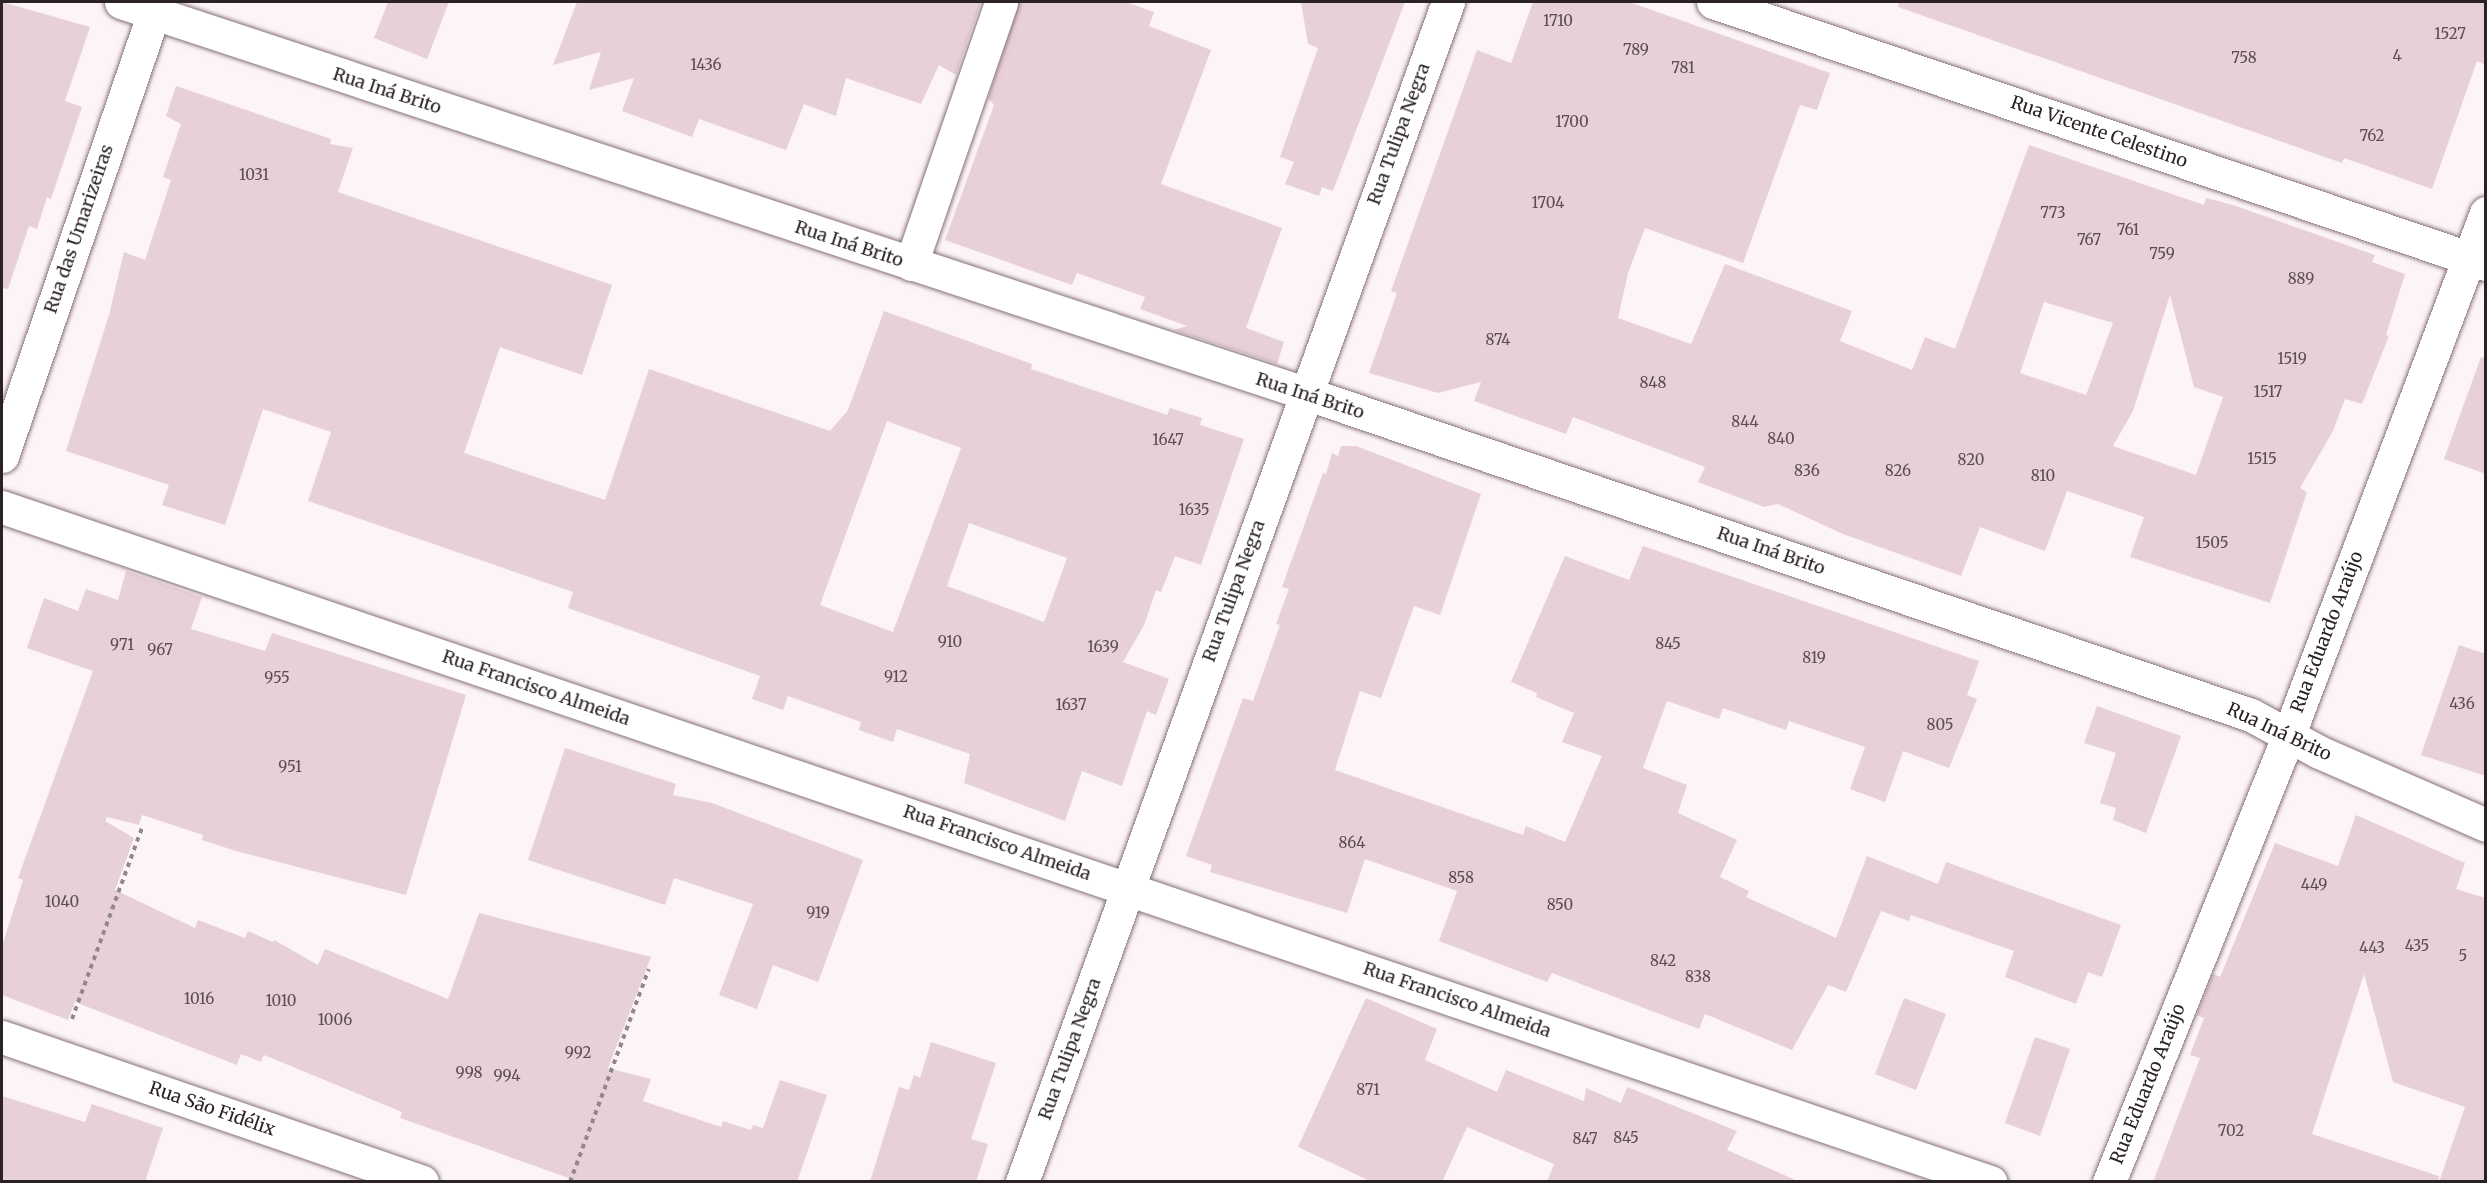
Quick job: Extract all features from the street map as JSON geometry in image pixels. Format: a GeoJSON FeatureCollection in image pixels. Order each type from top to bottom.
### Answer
{"type":"FeatureCollection","features":[{"type":"Feature","properties":{"kind":"street","name":"Rua Iná Brito"},"geometry":{"type":"LineString","coordinates":[[121,2],[155,7],[911,264],[1305,393],[2251,715],[2319,752],[2486,825]]}},
{"type":"Feature","properties":{"kind":"street"},"geometry":{"type":"LineString","coordinates":[[911,264],[1001,2]]}},
{"type":"Feature","properties":{"kind":"street","name":"Rua Tulipa Negra"},"geometry":{"type":"LineString","coordinates":[[1022,1182],[1448,2]]}},
{"type":"Feature","properties":{"kind":"street","name":"Rua Vicente Celestino"},"geometry":{"type":"LineString","coordinates":[[1713,2],[2476,260]]}},
{"type":"Feature","properties":{"kind":"street","name":"Rua das Umarizeiras"},"geometry":{"type":"LineString","coordinates":[[2,456],[155,7]]}},
{"type":"Feature","properties":{"kind":"street","name":"Rua Eduardo Araújo"},"geometry":{"type":"LineString","coordinates":[[2109,1182],[2476,260],[2486,213]]}},
{"type":"Feature","properties":{"kind":"street","name":"Rua Francisco Almeida"},"geometry":{"type":"LineString","coordinates":[[2,507],[1991,1182]]}},
{"type":"Feature","properties":{"kind":"street","name":"Rua São Fidélix"},"geometry":{"type":"LineString","coordinates":[[2,1037],[422,1182]]}},
{"type":"Feature","properties":{"kind":"path"},"geometry":{"type":"LineString","coordinates":[[59,1057],[142,828]]}},
{"type":"Feature","properties":{"kind":"path"},"geometry":{"type":"LineString","coordinates":[[570,1182],[649,969]]}},
{"type":"Feature","properties":{"kind":"building"},"geometry":{"type":"Polygon","coordinates":[[[2,2],[90,27],[65,101],[82,107],[51,199],[47,197],[37,229],[29,226],[8,289],[2,288],[2,2]]]}},
{"type":"Feature","properties":{"kind":"building"},"geometry":{"type":"Polygon","coordinates":[[[388,2],[449,2],[427,59],[374,38],[388,2]]]}},
{"type":"Feature","properties":{"kind":"building"},"geometry":{"type":"Polygon","coordinates":[[[577,2],[981,2],[956,75],[939,65],[921,104],[846,78],[836,116],[804,104],[786,150],[699,119],[692,137],[622,111],[634,78],[589,90],[601,52],[553,65],[577,2]]]}},
{"type":"Feature","properties":{"kind":"building"},"geometry":{"type":"Polygon","coordinates":[[[1019,2],[1126,2],[1154,12],[1149,26],[1211,50],[1161,184],[1282,228],[1246,328],[1284,342],[1277,364],[1174,330],[1187,326],[1140,309],[1145,297],[1077,273],[1072,285],[945,240],[994,105],[988,98],[1019,2]]]}},
{"type":"Feature","properties":{"kind":"building"},"geometry":{"type":"Polygon","coordinates":[[[1301,2],[1405,2],[1333,191],[1322,187],[1319,196],[1285,184],[1294,162],[1280,157],[1318,48],[1308,44],[1301,2]]]}},
{"type":"Feature","properties":{"kind":"building"},"geometry":{"type":"Polygon","coordinates":[[[1533,2],[1629,2],[1830,73],[1817,110],[1800,105],[1743,263],[1645,228],[1628,273],[1618,318],[1691,344],[1725,264],[1852,311],[1840,341],[1912,370],[1925,337],[1955,349],[2029,145],[2204,205],[2206,198],[2233,205],[2375,255],[2372,262],[2405,274],[2386,335],[2389,336],[2362,404],[2345,399],[2333,431],[2300,488],[2307,492],[2270,603],[2130,557],[2144,517],[2067,491],[2045,551],[1980,527],[1961,576],[1843,534],[1778,504],[1764,507],[1698,482],[1705,467],[1573,417],[1566,434],[1474,401],[1481,382],[1438,393],[1369,373],[1397,293],[1391,291],[1477,50],[1511,63],[1533,2]],[[2170,295],[2133,411],[2113,446],[2196,475],[2223,397],[2194,387],[2170,295]],[[2044,302],[2020,373],[2086,395],[2113,323],[2044,302]]]}},
{"type":"Feature","properties":{"kind":"building"},"geometry":{"type":"Polygon","coordinates":[[[1899,2],[2486,2],[2486,65],[2477,61],[2432,189],[2344,158],[2342,163],[1898,7],[1899,2]]]}},
{"type":"Feature","properties":{"kind":"building"},"geometry":{"type":"Polygon","coordinates":[[[176,86],[331,139],[330,144],[353,148],[338,192],[612,285],[582,375],[500,347],[464,453],[605,500],[649,369],[830,431],[848,410],[884,311],[1032,364],[1031,369],[1167,415],[1170,408],[1202,418],[1200,425],[1244,439],[1201,565],[1175,556],[1161,592],[1156,590],[1144,625],[1123,662],[1169,679],[1156,715],[1147,711],[1122,786],[1082,771],[1065,821],[964,783],[970,754],[897,729],[893,742],[859,730],[861,722],[788,696],[783,710],[752,699],[760,676],[568,608],[573,592],[308,501],[331,432],[263,409],[225,525],[162,505],[169,485],[66,451],[109,315],[124,252],[145,260],[171,180],[163,177],[181,124],[166,116],[176,86]],[[887,421],[820,605],[893,632],[961,448],[887,421]],[[969,523],[947,586],[1044,622],[1067,558],[969,523]]]}},
{"type":"Feature","properties":{"kind":"building"},"geometry":{"type":"Polygon","coordinates":[[[2481,357],[2486,358],[2486,474],[2444,459],[2481,357]]]}},
{"type":"Feature","properties":{"kind":"building"},"geometry":{"type":"Polygon","coordinates":[[[1341,446],[1356,446],[1481,494],[1440,615],[1414,606],[1381,698],[1360,691],[1335,770],[1523,835],[1526,826],[1565,842],[1602,756],[1562,742],[1574,713],[1536,697],[1537,693],[1511,682],[1565,556],[1629,580],[1643,546],[1979,661],[1967,695],[1977,699],[1949,768],[1903,751],[1885,802],[1850,789],[1865,747],[1789,721],[1786,730],[1723,708],[1719,719],[1667,701],[1643,768],[1687,785],[1678,813],[1737,840],[1720,877],[1749,891],[1746,897],[1836,938],[1867,856],[1938,884],[1946,862],[2121,925],[2102,977],[2088,972],[2076,1004],[2005,977],[2014,951],[1911,915],[1909,921],[1881,911],[1846,992],[1828,985],[1792,1050],[1705,1014],[1699,1029],[1552,973],[1547,982],[1439,941],[1457,891],[1365,859],[1347,913],[1210,872],[1212,865],[1186,856],[1243,698],[1253,701],[1280,625],[1276,624],[1289,589],[1282,587],[1323,473],[1326,474],[1332,453],[1338,456],[1341,446]]]}},
{"type":"Feature","properties":{"kind":"building"},"geometry":{"type":"Polygon","coordinates":[[[126,571],[202,597],[191,629],[265,651],[272,633],[466,695],[406,895],[236,851],[202,840],[203,835],[142,815],[139,825],[107,817],[105,821],[134,838],[115,890],[195,928],[198,920],[245,938],[248,931],[273,942],[274,940],[318,965],[325,949],[448,999],[479,913],[651,957],[608,1068],[651,1079],[643,1101],[721,1127],[723,1121],[751,1130],[753,1125],[763,1128],[780,1080],[827,1095],[797,1182],[580,1182],[400,1118],[402,1112],[264,1055],[261,1062],[241,1054],[237,1065],[75,1002],[68,1020],[2,995],[2,946],[23,880],[18,878],[93,671],[27,648],[44,598],[78,611],[86,589],[118,600],[126,571]]]}},
{"type":"Feature","properties":{"kind":"building"},"geometry":{"type":"Polygon","coordinates":[[[2459,645],[2486,654],[2486,776],[2421,755],[2459,645]]]}},
{"type":"Feature","properties":{"kind":"building"},"geometry":{"type":"Polygon","coordinates":[[[2097,706],[2181,736],[2146,833],[2113,820],[2116,808],[2100,803],[2116,753],[2084,743],[2097,706]]]}},
{"type":"Feature","properties":{"kind":"building"},"geometry":{"type":"Polygon","coordinates":[[[565,748],[676,784],[673,795],[712,803],[863,860],[818,982],[773,965],[757,1009],[719,995],[753,904],[674,878],[665,905],[528,860],[565,748]]]}},
{"type":"Feature","properties":{"kind":"building"},"geometry":{"type":"Polygon","coordinates":[[[2356,815],[2465,863],[2456,889],[2486,898],[2486,1182],[2439,1182],[2465,1107],[2393,1082],[2364,974],[2312,1134],[2439,1176],[2438,1182],[2153,1182],[2200,1058],[2190,1055],[2204,1018],[2197,1015],[2213,974],[2220,977],[2275,843],[2338,866],[2356,815]]]}},
{"type":"Feature","properties":{"kind":"building"},"geometry":{"type":"Polygon","coordinates":[[[1366,998],[1437,1029],[1425,1060],[1497,1092],[1506,1070],[1584,1101],[1586,1088],[1621,1103],[1627,1087],[1737,1131],[1727,1150],[1800,1182],[1547,1182],[1554,1164],[1467,1127],[1442,1182],[1372,1182],[1298,1147],[1366,998]]]}},
{"type":"Feature","properties":{"kind":"building"},"geometry":{"type":"Polygon","coordinates":[[[1904,998],[1946,1014],[1916,1090],[1875,1074],[1904,998]]]}},
{"type":"Feature","properties":{"kind":"building"},"geometry":{"type":"Polygon","coordinates":[[[2035,1037],[2070,1049],[2040,1136],[2005,1123],[2035,1037]]]}},
{"type":"Feature","properties":{"kind":"building"},"geometry":{"type":"Polygon","coordinates":[[[931,1042],[996,1063],[971,1139],[988,1144],[976,1182],[870,1182],[899,1087],[909,1090],[914,1075],[920,1078],[931,1042]]]}},
{"type":"Feature","properties":{"kind":"building"},"geometry":{"type":"Polygon","coordinates":[[[2,1096],[85,1122],[92,1104],[163,1128],[145,1182],[2,1182],[2,1096]]]}}]}
